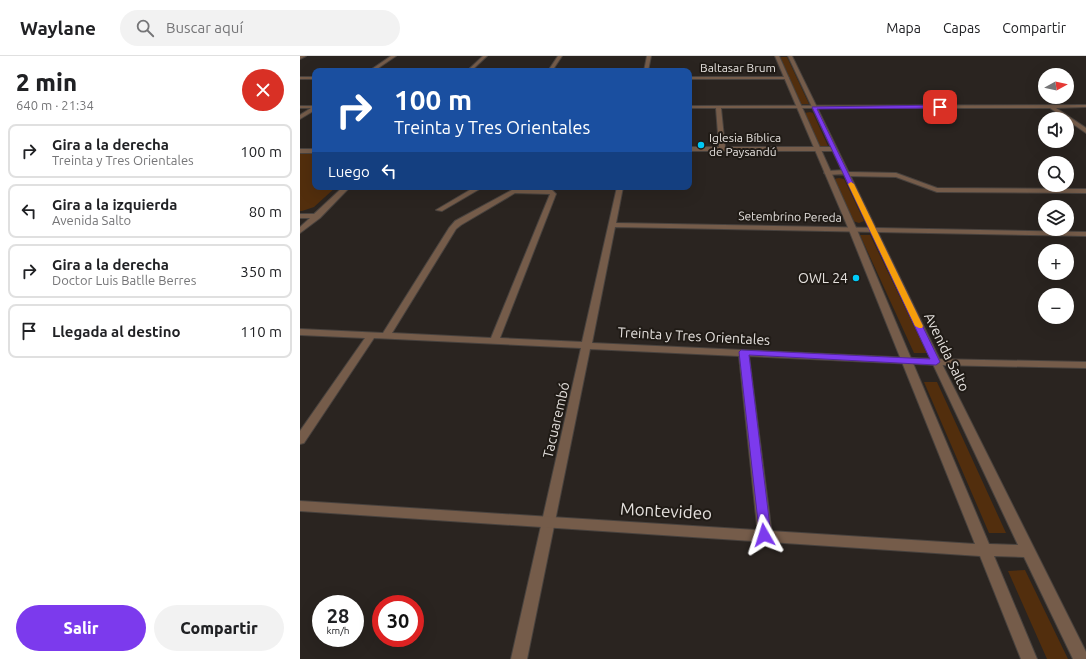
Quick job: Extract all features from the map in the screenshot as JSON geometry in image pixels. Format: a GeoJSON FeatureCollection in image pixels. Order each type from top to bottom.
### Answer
{"type":"FeatureCollection","features":[{"type":"Feature","properties":{"kind":"street"},"geometry":{"type":"LineString","coordinates":[[300,58],[304,56]]}},
{"type":"Feature","properties":{"kind":"street"},"geometry":{"type":"LineString","coordinates":[[375,68],[394,56]]}},
{"type":"Feature","properties":{"kind":"street"},"geometry":{"type":"LineString","coordinates":[[472,68],[485,56]]}},
{"type":"Feature","properties":{"kind":"street"},"geometry":{"type":"LineString","coordinates":[[552,68],[560,56]]}},
{"type":"Feature","properties":{"kind":"street"},"geometry":{"type":"LineString","coordinates":[[647,68],[649,56]]}},
{"type":"Feature","properties":{"kind":"street"},"geometry":{"type":"LineString","coordinates":[[777,56],[853,230],[1029,659]]}},
{"type":"Feature","properties":{"kind":"street","name":"Avenida Salto"},"geometry":{"type":"LineString","coordinates":[[790,56],[936,362],[1081,659]]}},
{"type":"Feature","properties":{"kind":"street"},"geometry":{"type":"LineString","coordinates":[[300,78],[312,78]]}},
{"type":"Feature","properties":{"kind":"street","name":"Baltasar Brum"},"geometry":{"type":"LineString","coordinates":[[692,78],[787,78]]}},
{"type":"Feature","properties":{"kind":"street"},"geometry":{"type":"LineString","coordinates":[[1051,106],[1086,131]]}},
{"type":"Feature","properties":{"kind":"street"},"geometry":{"type":"LineString","coordinates":[[692,107],[1086,106]]}},
{"type":"Feature","properties":{"kind":"street"},"geometry":{"type":"LineString","coordinates":[[300,107],[312,107]]}},
{"type":"Feature","properties":{"kind":"street"},"geometry":{"type":"LineString","coordinates":[[718,107],[722,149]]}},
{"type":"Feature","properties":{"kind":"street"},"geometry":{"type":"LineString","coordinates":[[300,118],[312,109]]}},
{"type":"Feature","properties":{"kind":"street"},"geometry":{"type":"LineString","coordinates":[[692,149],[834,149]]}},
{"type":"Feature","properties":{"kind":"street"},"geometry":{"type":"LineString","coordinates":[[300,151],[312,151]]}},
{"type":"Feature","properties":{"kind":"street"},"geometry":{"type":"LineString","coordinates":[[827,172],[892,175],[903,177],[919,186],[937,190],[1086,191]]}},
{"type":"Feature","properties":{"kind":"street"},"geometry":{"type":"LineString","coordinates":[[300,231],[344,190]]}},
{"type":"Feature","properties":{"kind":"street"},"geometry":{"type":"LineString","coordinates":[[440,210],[475,190]]}},
{"type":"Feature","properties":{"kind":"street","name":"Tacuarembó"},"geometry":{"type":"LineString","coordinates":[[519,659],[588,345],[619,190]]}},
{"type":"Feature","properties":{"kind":"street"},"geometry":{"type":"LineString","coordinates":[[386,336],[453,228],[458,223],[514,192],[552,192],[553,194],[495,340]]}},
{"type":"Feature","properties":{"kind":"street"},"geometry":{"type":"LineString","coordinates":[[300,216],[317,216]]}},
{"type":"Feature","properties":{"kind":"street","name":"Setembrino Pereda"},"geometry":{"type":"LineString","coordinates":[[613,225],[1086,234]]}},
{"type":"Feature","properties":{"kind":"street","name":"Treinta y Tres Orientales"},"geometry":{"type":"LineString","coordinates":[[300,332],[905,359],[936,362],[1086,365]]}},
{"type":"Feature","properties":{"kind":"street"},"geometry":{"type":"LineString","coordinates":[[300,440],[372,335]]}},
{"type":"Feature","properties":{"kind":"street"},"geometry":{"type":"LineString","coordinates":[[744,352],[764,535]]}},
{"type":"Feature","properties":{"kind":"street","name":"Montevideo"},"geometry":{"type":"LineString","coordinates":[[300,506],[764,535],[985,551],[1029,551]]}},
{"type":"Feature","properties":{"kind":"shaded area"},"geometry":{"type":"Polygon","coordinates":[[[780,57],[787,57],[809,104],[801,104],[780,57]]]}},
{"type":"Feature","properties":{"kind":"shaded area"},"geometry":{"type":"Polygon","coordinates":[[[805,113],[813,113],[828,146],[819,146],[805,113]]]}},
{"type":"Feature","properties":{"kind":"shaded area"},"geometry":{"type":"Polygon","coordinates":[[[300,154],[312,154],[312,190],[333,190],[314,207],[300,211],[300,154]]]}},
{"type":"Feature","properties":{"kind":"shaded area"},"geometry":{"type":"Polygon","coordinates":[[[834,179],[844,179],[864,221],[859,223],[853,221],[834,179]]]}},
{"type":"Feature","properties":{"kind":"shaded area"},"geometry":{"type":"Polygon","coordinates":[[[860,235],[870,235],[927,353],[914,353],[860,235]]]}},
{"type":"Feature","properties":{"kind":"shaded area"},"geometry":{"type":"Polygon","coordinates":[[[924,382],[937,382],[1006,533],[989,533],[924,382]]]}},
{"type":"Feature","properties":{"kind":"shaded area"},"geometry":{"type":"Polygon","coordinates":[[[1025,570],[1068,659],[1047,659],[1008,571],[1025,570]]]}},
{"type":"Feature","properties":{"kind":"slow traffic"},"geometry":{"type":"LineString","coordinates":[[851,184],[919,326]]}},
{"type":"Feature","properties":{"kind":"place","name":"Iglesia Bíblica de Paysandú"},"geometry":{"type":"Point","coordinates":[701,145]}},
{"type":"Feature","properties":{"kind":"place","name":"OWL 24"},"geometry":{"type":"Point","coordinates":[856,278]}},
{"type":"Feature","properties":{"kind":"route"},"geometry":{"type":"LineString","coordinates":[[764,535],[744,352],[905,359],[936,362],[814,107],[940,107]]}}]}
